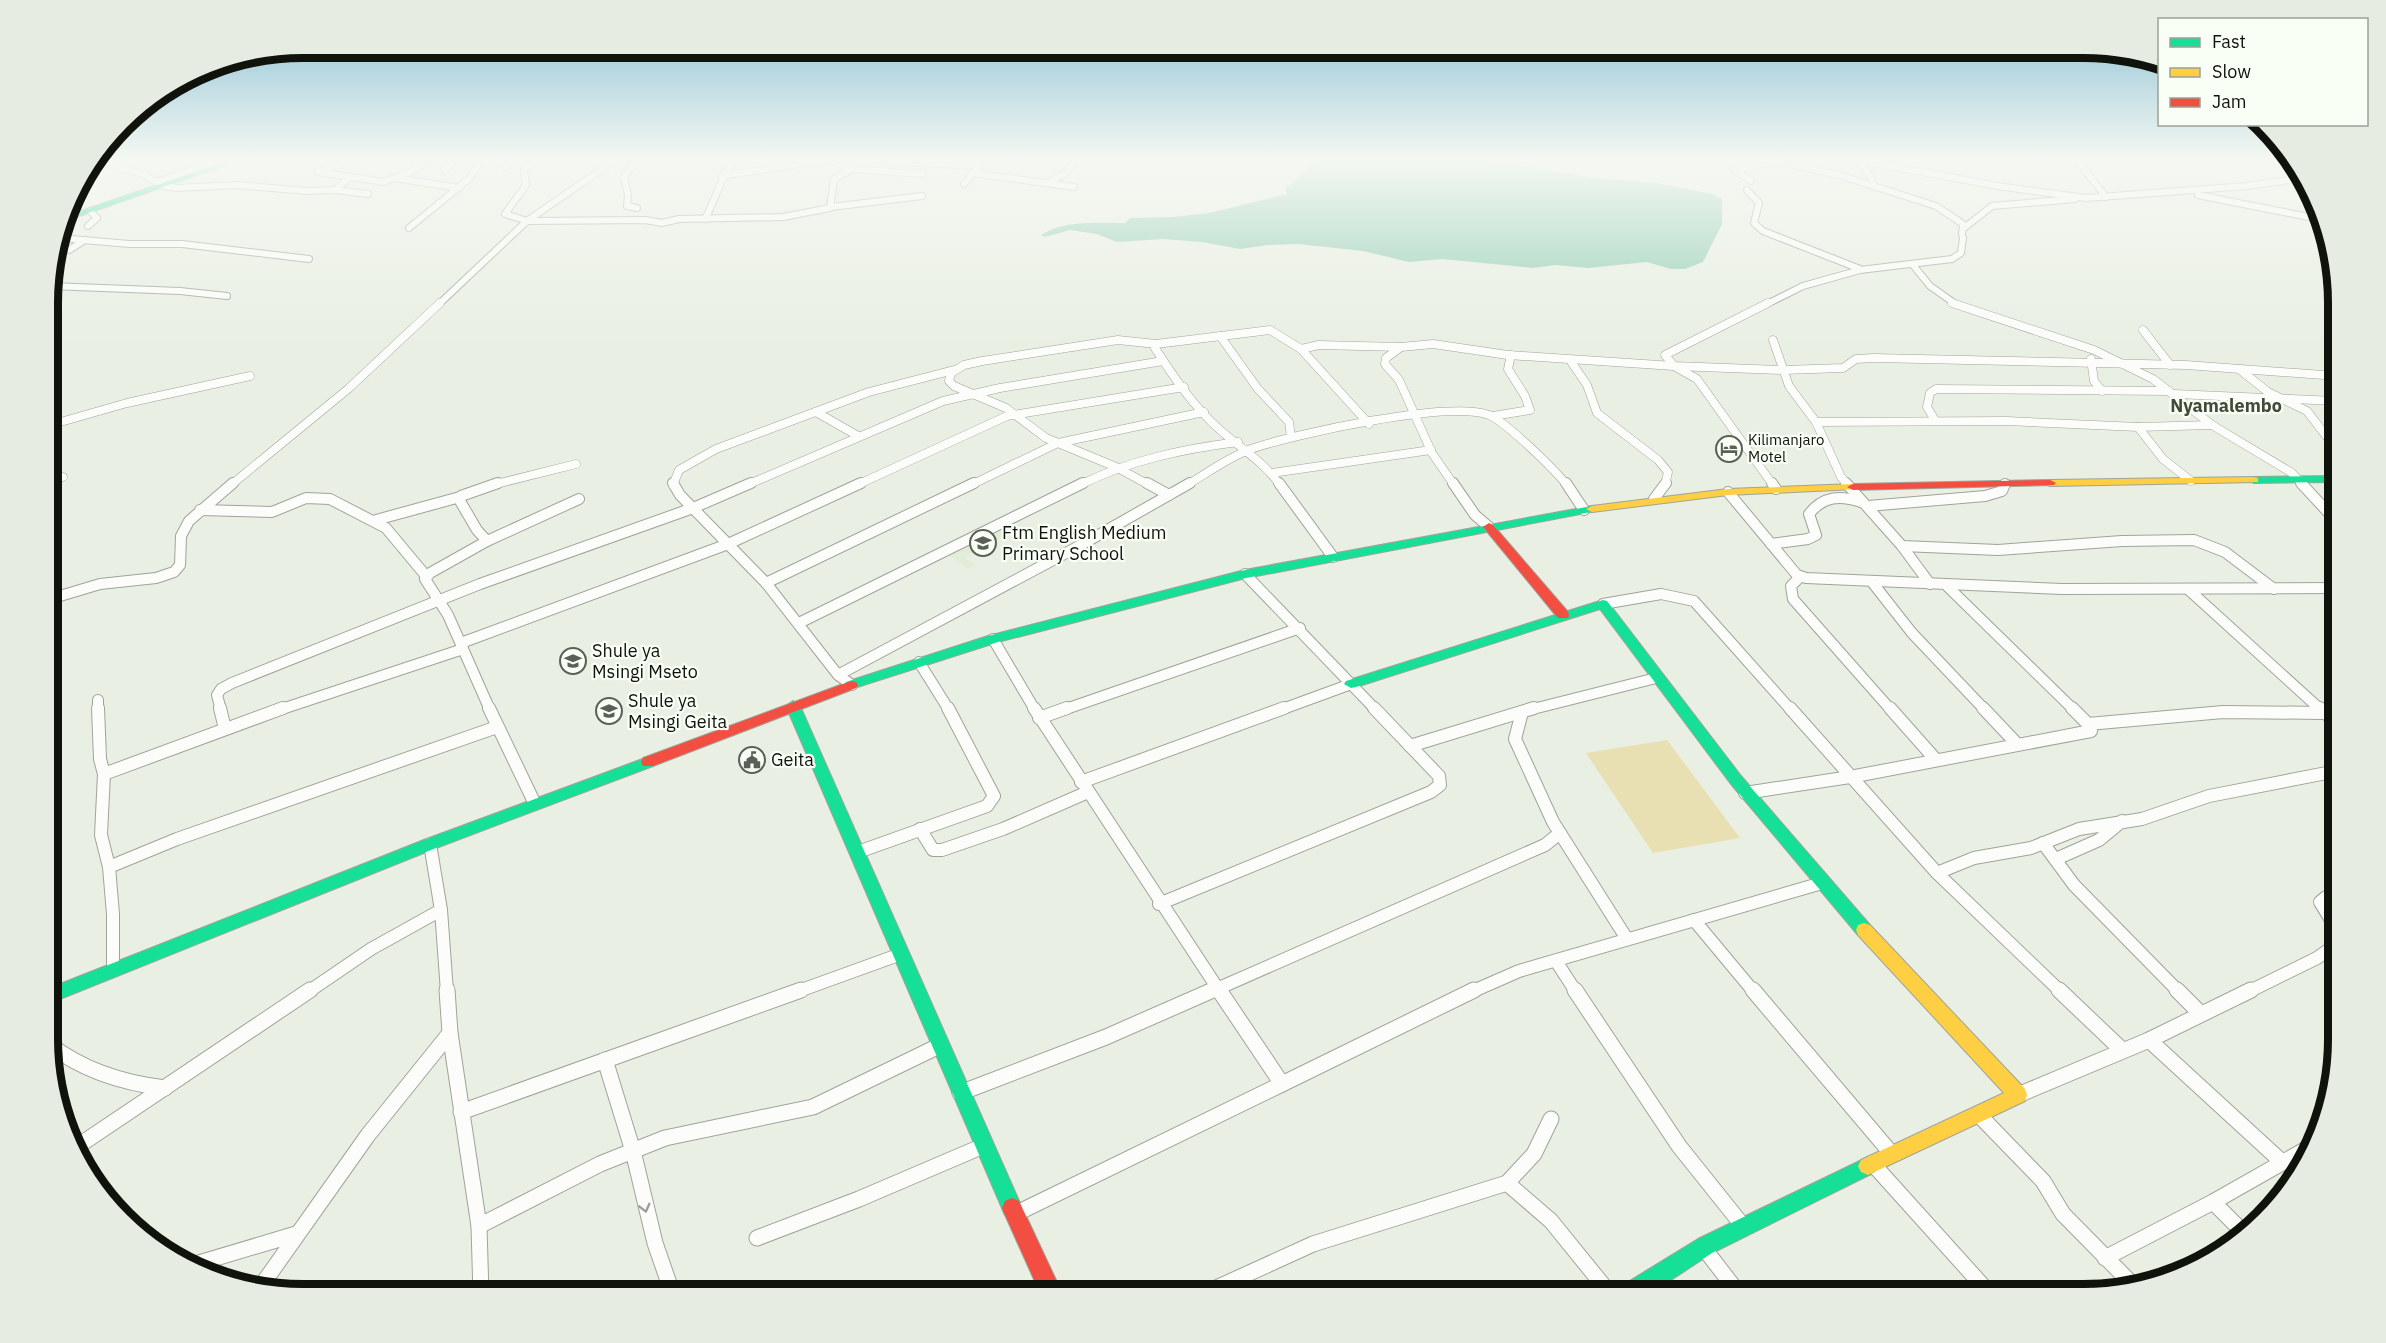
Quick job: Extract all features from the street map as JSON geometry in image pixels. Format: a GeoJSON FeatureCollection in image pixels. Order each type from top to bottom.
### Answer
{"type":"FeatureCollection","features":[{"type":"Feature","properties":{"kind":"main road"},"geometry":{"type":"LineString","coordinates":[[58,993],[430,844],[852,685],[993,639],[1245,574],[1584,510],[1654,499],[1728,492],[1848,486],[2328,479]]}},
{"type":"Feature","properties":{"kind":"main road"},"geometry":{"type":"LineString","coordinates":[[1489,527],[1563,615]]}},
{"type":"Feature","properties":{"kind":"main road"},"geometry":{"type":"LineString","coordinates":[[1351,684],[1603,604],[1656,678],[1745,793],[1822,883],[2018,1095],[1891,1153],[1743,1226],[1703,1247],[1645,1284]]}},
{"type":"Feature","properties":{"kind":"main road"},"geometry":{"type":"LineString","coordinates":[[794,706],[983,1146],[1047,1284]]}},
{"type":"Feature","properties":{"kind":"street"},"geometry":{"type":"LineString","coordinates":[[88,226],[92,223]]}},
{"type":"Feature","properties":{"kind":"street"},"geometry":{"type":"LineString","coordinates":[[408,228],[415,223]]}},
{"type":"Feature","properties":{"kind":"street"},"geometry":{"type":"LineString","coordinates":[[58,597],[100,584],[156,578],[174,572],[180,565],[181,536],[200,510],[348,389],[525,223]]}},
{"type":"Feature","properties":{"kind":"street"},"geometry":{"type":"LineString","coordinates":[[1754,223],[1763,231],[1860,270]]}},
{"type":"Feature","properties":{"kind":"street"},"geometry":{"type":"LineString","coordinates":[[1776,489],[1697,379],[1674,366],[1667,359],[1665,352],[1787,292],[1860,270],[1944,261],[1958,256],[1963,249],[1963,233],[1960,223]]}},
{"type":"Feature","properties":{"kind":"street"},"geometry":{"type":"LineString","coordinates":[[1963,233],[1974,223]]}},
{"type":"Feature","properties":{"kind":"street"},"geometry":{"type":"LineString","coordinates":[[67,239],[137,244],[182,244],[309,259]]}},
{"type":"Feature","properties":{"kind":"street"},"geometry":{"type":"LineString","coordinates":[[69,250],[85,240]]}},
{"type":"Feature","properties":{"kind":"street"},"geometry":{"type":"LineString","coordinates":[[1913,265],[1930,286],[1952,303],[2083,346],[2126,364],[2172,393],[2212,425],[2300,480],[2328,512]]}},
{"type":"Feature","properties":{"kind":"street"},"geometry":{"type":"LineString","coordinates":[[59,286],[180,291],[227,296]]}},
{"type":"Feature","properties":{"kind":"street"},"geometry":{"type":"LineString","coordinates":[[59,289],[65,286]]}},
{"type":"Feature","properties":{"kind":"street"},"geometry":{"type":"LineString","coordinates":[[852,685],[838,675],[766,583],[693,508],[673,484],[679,470],[716,448],[906,381],[982,361],[1115,340],[1156,344],[1270,330],[1301,349],[1369,424]]}},
{"type":"Feature","properties":{"kind":"street"},"geometry":{"type":"LineString","coordinates":[[2143,330],[2170,365]]}},
{"type":"Feature","properties":{"kind":"street"},"geometry":{"type":"LineString","coordinates":[[1220,336],[1258,388],[1289,422],[1292,437]]}},
{"type":"Feature","properties":{"kind":"street"},"geometry":{"type":"LineString","coordinates":[[1773,340],[1789,386],[1816,422],[1835,467],[1848,486],[1902,546],[1930,584]]}},
{"type":"Feature","properties":{"kind":"street"},"geometry":{"type":"LineString","coordinates":[[1156,344],[1155,348],[1163,361],[1216,427],[1248,450],[1272,473],[1333,557]]}},
{"type":"Feature","properties":{"kind":"street"},"geometry":{"type":"LineString","coordinates":[[1301,349],[1325,345],[1401,347],[1436,344],[1511,355],[1570,360],[1783,370],[1843,368],[1849,366],[1854,359],[1863,358],[2170,365],[2328,375]]}},
{"type":"Feature","properties":{"kind":"street"},"geometry":{"type":"LineString","coordinates":[[2083,346],[2092,364],[2094,381],[2102,391]]}},
{"type":"Feature","properties":{"kind":"street"},"geometry":{"type":"LineString","coordinates":[[1401,347],[1384,363],[1399,380],[1431,450],[1475,515],[1489,527]]}},
{"type":"Feature","properties":{"kind":"street"},"geometry":{"type":"LineString","coordinates":[[838,675],[1248,450],[1292,437],[1414,415],[1447,412],[1493,416],[1530,410],[1525,396],[1510,373],[1508,365],[1511,355]]}},
{"type":"Feature","properties":{"kind":"street"},"geometry":{"type":"LineString","coordinates":[[1570,360],[1587,385],[1597,413],[1658,460],[1668,472],[1666,483],[1654,499]]}},
{"type":"Feature","properties":{"kind":"street"},"geometry":{"type":"LineString","coordinates":[[225,729],[217,695],[221,689],[439,600],[693,508],[943,401],[970,394],[1163,361]]}},
{"type":"Feature","properties":{"kind":"street"},"geometry":{"type":"LineString","coordinates":[[2239,369],[2261,388],[2307,411],[2328,438]]}},
{"type":"Feature","properties":{"kind":"street"},"geometry":{"type":"LineString","coordinates":[[954,370],[949,376],[950,381],[970,394],[992,401],[1016,414],[1040,434],[1116,466],[1169,495]]}},
{"type":"Feature","properties":{"kind":"street"},"geometry":{"type":"LineString","coordinates":[[58,423],[130,402],[250,376]]}},
{"type":"Feature","properties":{"kind":"street"},"geometry":{"type":"LineString","coordinates":[[104,774],[462,646],[728,544],[890,468],[1016,414],[1044,412],[1125,395],[1184,387]]}},
{"type":"Feature","properties":{"kind":"street"},"geometry":{"type":"LineString","coordinates":[[1935,420],[1927,407],[1930,393],[1936,389],[2172,393],[2328,401]]}},
{"type":"Feature","properties":{"kind":"street"},"geometry":{"type":"LineString","coordinates":[[816,412],[858,436]]}},
{"type":"Feature","properties":{"kind":"street"},"geometry":{"type":"LineString","coordinates":[[766,583],[1058,443],[1204,412]]}},
{"type":"Feature","properties":{"kind":"street"},"geometry":{"type":"LineString","coordinates":[[1493,416],[1566,483],[1584,510]]}},
{"type":"Feature","properties":{"kind":"street"},"geometry":{"type":"LineString","coordinates":[[1816,422],[1935,420],[2138,427],[2212,425]]}},
{"type":"Feature","properties":{"kind":"street"},"geometry":{"type":"LineString","coordinates":[[2138,427],[2163,459],[2192,481]]}},
{"type":"Feature","properties":{"kind":"street"},"geometry":{"type":"LineString","coordinates":[[799,623],[1116,466],[1191,448],[1238,442]]}},
{"type":"Feature","properties":{"kind":"street"},"geometry":{"type":"LineString","coordinates":[[1272,473],[1431,450]]}},
{"type":"Feature","properties":{"kind":"street"},"geometry":{"type":"LineString","coordinates":[[376,520],[460,497],[491,485],[576,464]]}},
{"type":"Feature","properties":{"kind":"street"},"geometry":{"type":"LineString","coordinates":[[58,479],[63,477]]}},
{"type":"Feature","properties":{"kind":"street"},"geometry":{"type":"LineString","coordinates":[[1771,544],[1808,539],[1816,535],[1809,514],[1823,501],[1841,496],[1866,504],[1985,496],[2001,491],[2006,484]]}},
{"type":"Feature","properties":{"kind":"street"},"geometry":{"type":"LineString","coordinates":[[1728,492],[1800,577],[1946,585],[2189,590],[2328,588]]}},
{"type":"Feature","properties":{"kind":"street"},"geometry":{"type":"LineString","coordinates":[[200,510],[272,512],[296,501],[316,497],[345,504],[376,520],[394,535],[426,576],[425,579],[439,600],[462,646],[497,728],[535,804]]}},
{"type":"Feature","properties":{"kind":"street"},"geometry":{"type":"LineString","coordinates":[[460,497],[469,519],[487,541]]}},
{"type":"Feature","properties":{"kind":"street"},"geometry":{"type":"LineString","coordinates":[[426,576],[487,541],[579,499]]}},
{"type":"Feature","properties":{"kind":"street"},"geometry":{"type":"LineString","coordinates":[[1902,546],[1998,550],[2101,542],[2194,540],[2215,546],[2225,552],[2274,589]]}},
{"type":"Feature","properties":{"kind":"street"},"geometry":{"type":"LineString","coordinates":[[1159,904],[1437,789],[1441,782],[1439,776],[1245,574]]}},
{"type":"Feature","properties":{"kind":"street"},"geometry":{"type":"LineString","coordinates":[[1800,577],[1791,586],[1793,598],[1936,760]]}},
{"type":"Feature","properties":{"kind":"street"},"geometry":{"type":"LineString","coordinates":[[1872,582],[1912,633],[2017,744]]}},
{"type":"Feature","properties":{"kind":"street"},"geometry":{"type":"LineString","coordinates":[[1745,793],[1850,777],[2017,744],[2084,734],[2091,730],[2088,724],[1946,585]]}},
{"type":"Feature","properties":{"kind":"street"},"geometry":{"type":"LineString","coordinates":[[2189,590],[2328,716]]}},
{"type":"Feature","properties":{"kind":"street"},"geometry":{"type":"LineString","coordinates":[[1603,604],[1661,594],[1682,596],[1694,601],[1937,873],[2122,1050]]}},
{"type":"Feature","properties":{"kind":"street"},"geometry":{"type":"LineString","coordinates":[[1038,718],[1299,628]]}},
{"type":"Feature","properties":{"kind":"street"},"geometry":{"type":"LineString","coordinates":[[993,639],[1038,718],[1159,904],[1218,987],[1282,1084]]}},
{"type":"Feature","properties":{"kind":"street"},"geometry":{"type":"LineString","coordinates":[[858,852],[987,806],[994,794],[959,726],[919,662]]}},
{"type":"Feature","properties":{"kind":"street"},"geometry":{"type":"LineString","coordinates":[[1410,746],[1522,712],[1656,678]]}},
{"type":"Feature","properties":{"kind":"street"},"geometry":{"type":"LineString","coordinates":[[920,830],[933,850],[942,850],[1003,829],[1084,787],[1351,684]]}},
{"type":"Feature","properties":{"kind":"street"},"geometry":{"type":"LineString","coordinates":[[98,700],[100,759],[104,774],[101,835],[108,867],[113,914],[113,971]]}},
{"type":"Feature","properties":{"kind":"street"},"geometry":{"type":"LineString","coordinates":[[1522,712],[1516,727],[1515,739],[1560,833],[1628,939]]}},
{"type":"Feature","properties":{"kind":"street"},"geometry":{"type":"LineString","coordinates":[[2088,724],[2223,712],[2324,713]]}},
{"type":"Feature","properties":{"kind":"street"},"geometry":{"type":"LineString","coordinates":[[108,867],[177,839],[497,728]]}},
{"type":"Feature","properties":{"kind":"street"},"geometry":{"type":"LineString","coordinates":[[1937,873],[1974,858],[2018,852],[2079,829],[2142,819],[2209,796],[2328,773]]}},
{"type":"Feature","properties":{"kind":"street"},"geometry":{"type":"LineString","coordinates":[[2056,859],[2097,843],[2110,835],[2122,821]]}},
{"type":"Feature","properties":{"kind":"street"},"geometry":{"type":"LineString","coordinates":[[960,1093],[1106,1038],[1545,845],[1560,833]]}},
{"type":"Feature","properties":{"kind":"street"},"geometry":{"type":"LineString","coordinates":[[2043,843],[2073,885],[2200,1013]]}},
{"type":"Feature","properties":{"kind":"street"},"geometry":{"type":"LineString","coordinates":[[430,844],[441,910],[450,1034],[479,1226],[481,1284]]}},
{"type":"Feature","properties":{"kind":"street"},"geometry":{"type":"LineString","coordinates":[[1015,1214],[1486,984],[1628,939],[1822,883]]}},
{"type":"Feature","properties":{"kind":"street"},"geometry":{"type":"LineString","coordinates":[[2328,897],[2320,902],[2328,915]]}},
{"type":"Feature","properties":{"kind":"street"},"geometry":{"type":"LineString","coordinates":[[82,1143],[371,949],[441,910]]}},
{"type":"Feature","properties":{"kind":"street"},"geometry":{"type":"LineString","coordinates":[[1694,920],[1891,1153]]}},
{"type":"Feature","properties":{"kind":"street"},"geometry":{"type":"LineString","coordinates":[[2018,1095],[2149,1040],[2328,950]]}},
{"type":"Feature","properties":{"kind":"street"},"geometry":{"type":"LineString","coordinates":[[461,1112],[901,954]]}},
{"type":"Feature","properties":{"kind":"street"},"geometry":{"type":"LineString","coordinates":[[1556,961],[1679,1146],[1743,1226]]}},
{"type":"Feature","properties":{"kind":"street"},"geometry":{"type":"LineString","coordinates":[[264,1281],[368,1135],[450,1034]]}},
{"type":"Feature","properties":{"kind":"street"},"geometry":{"type":"LineString","coordinates":[[2149,1040],[2282,1162]]}},
{"type":"Feature","properties":{"kind":"street"},"geometry":{"type":"LineString","coordinates":[[479,1226],[590,1169],[665,1138],[813,1107],[941,1045]]}},
{"type":"Feature","properties":{"kind":"street"},"geometry":{"type":"LineString","coordinates":[[59,1050],[86,1067],[130,1082],[165,1088]]}},
{"type":"Feature","properties":{"kind":"street"},"geometry":{"type":"LineString","coordinates":[[605,1060],[633,1151],[654,1244],[669,1284]]}},
{"type":"Feature","properties":{"kind":"street"},"geometry":{"type":"LineString","coordinates":[[1978,1115],[2043,1181],[2062,1214],[2128,1280]]}},
{"type":"Feature","properties":{"kind":"street"},"geometry":{"type":"LineString","coordinates":[[1225,1284],[1313,1244],[1507,1183],[1534,1154],[1551,1119]]}},
{"type":"Feature","properties":{"kind":"street"},"geometry":{"type":"LineString","coordinates":[[757,1238],[859,1199],[983,1146]]}},
{"type":"Feature","properties":{"kind":"street"},"geometry":{"type":"LineString","coordinates":[[2104,1257],[2213,1202],[2300,1152]]}},
{"type":"Feature","properties":{"kind":"street"},"geometry":{"type":"LineString","coordinates":[[1872,1163],[1982,1284]]}},
{"type":"Feature","properties":{"kind":"street"},"geometry":{"type":"LineString","coordinates":[[1507,1183],[1533,1201],[1558,1226],[1603,1284]]}},
{"type":"Feature","properties":{"kind":"street"},"geometry":{"type":"LineString","coordinates":[[2213,1202],[2239,1228]]}},
{"type":"Feature","properties":{"kind":"street"},"geometry":{"type":"LineString","coordinates":[[202,1262],[296,1234]]}},
{"type":"Feature","properties":{"kind":"street"},"geometry":{"type":"LineString","coordinates":[[1703,1247],[1732,1284]]}},
{"type":"Feature","properties":{"kind":"shaded area"},"geometry":{"type":"Polygon","coordinates":[[[1125,223],[1722,224],[1703,262],[1685,269],[1671,269],[1647,262],[1588,268],[1556,265],[1533,268],[1442,259],[1409,262],[1363,251],[1298,244],[1240,249],[1202,242],[1163,239],[1117,242],[1097,234],[1070,230],[1045,237],[1041,235],[1050,230],[1071,225],[1125,223]]]}},
{"type":"Feature","properties":{"kind":"shaded area","name":"Ftm English Medium Primary School"},"geometry":{"type":"Polygon","coordinates":[[[1010,526],[1016,530],[964,557],[975,565],[968,568],[950,556],[1010,526]]]}},
{"type":"Feature","properties":{"kind":"shaded area"},"geometry":{"type":"Polygon","coordinates":[[[1667,740],[1740,838],[1653,853],[1586,753],[1667,740]]]}},
{"type":"Feature","properties":{"kind":"traffic: fast"},"geometry":{"type":"LineString","coordinates":[[2254,480],[2328,479]]}},
{"type":"Feature","properties":{"kind":"traffic: fast"},"geometry":{"type":"LineString","coordinates":[[851,685],[993,639],[1245,574],[1592,509]]}},
{"type":"Feature","properties":{"kind":"traffic: fast"},"geometry":{"type":"LineString","coordinates":[[1351,684],[1603,604],[1736,780],[1864,930]]}},
{"type":"Feature","properties":{"kind":"traffic: fast"},"geometry":{"type":"LineString","coordinates":[[793,706],[1012,1208]]}},
{"type":"Feature","properties":{"kind":"traffic: fast"},"geometry":{"type":"LineString","coordinates":[[58,993],[430,844],[648,762]]}},
{"type":"Feature","properties":{"kind":"traffic: fast"},"geometry":{"type":"LineString","coordinates":[[1645,1284],[1705,1246],[1868,1166]]}},
{"type":"Feature","properties":{"kind":"traffic: slow"},"geometry":{"type":"LineString","coordinates":[[2050,483],[2254,480]]}},
{"type":"Feature","properties":{"kind":"traffic: slow"},"geometry":{"type":"LineString","coordinates":[[1592,509],[1728,492],[1853,487]]}},
{"type":"Feature","properties":{"kind":"traffic: slow"},"geometry":{"type":"LineString","coordinates":[[1864,930],[2018,1095],[1868,1166]]}},
{"type":"Feature","properties":{"kind":"traffic: jam"},"geometry":{"type":"LineString","coordinates":[[1853,487],[2050,483]]}},
{"type":"Feature","properties":{"kind":"traffic: jam"},"geometry":{"type":"LineString","coordinates":[[1489,527],[1563,615]]}},
{"type":"Feature","properties":{"kind":"traffic: jam"},"geometry":{"type":"LineString","coordinates":[[648,762],[851,685]]}},
{"type":"Feature","properties":{"kind":"traffic: jam"},"geometry":{"type":"LineString","coordinates":[[1012,1208],[1047,1284]]}},
{"type":"Feature","properties":{"kind":"place","name":"Kilimanjaro Motel"},"geometry":{"type":"Point","coordinates":[1729,449]}},
{"type":"Feature","properties":{"kind":"place","name":"Ftm English Medium Primary School"},"geometry":{"type":"Point","coordinates":[983,543]}},
{"type":"Feature","properties":{"kind":"place","name":"Shule ya Msingi Mseto"},"geometry":{"type":"Point","coordinates":[573,661]}},
{"type":"Feature","properties":{"kind":"place","name":"Shule ya Msingi Geita"},"geometry":{"type":"Point","coordinates":[609,711]}},
{"type":"Feature","properties":{"kind":"place","name":"Geita"},"geometry":{"type":"Point","coordinates":[752,760]}},
{"type":"Feature","properties":{"kind":"district","name":"Nyamalembo"},"geometry":{"type":"Point","coordinates":[2226,406]}}]}
